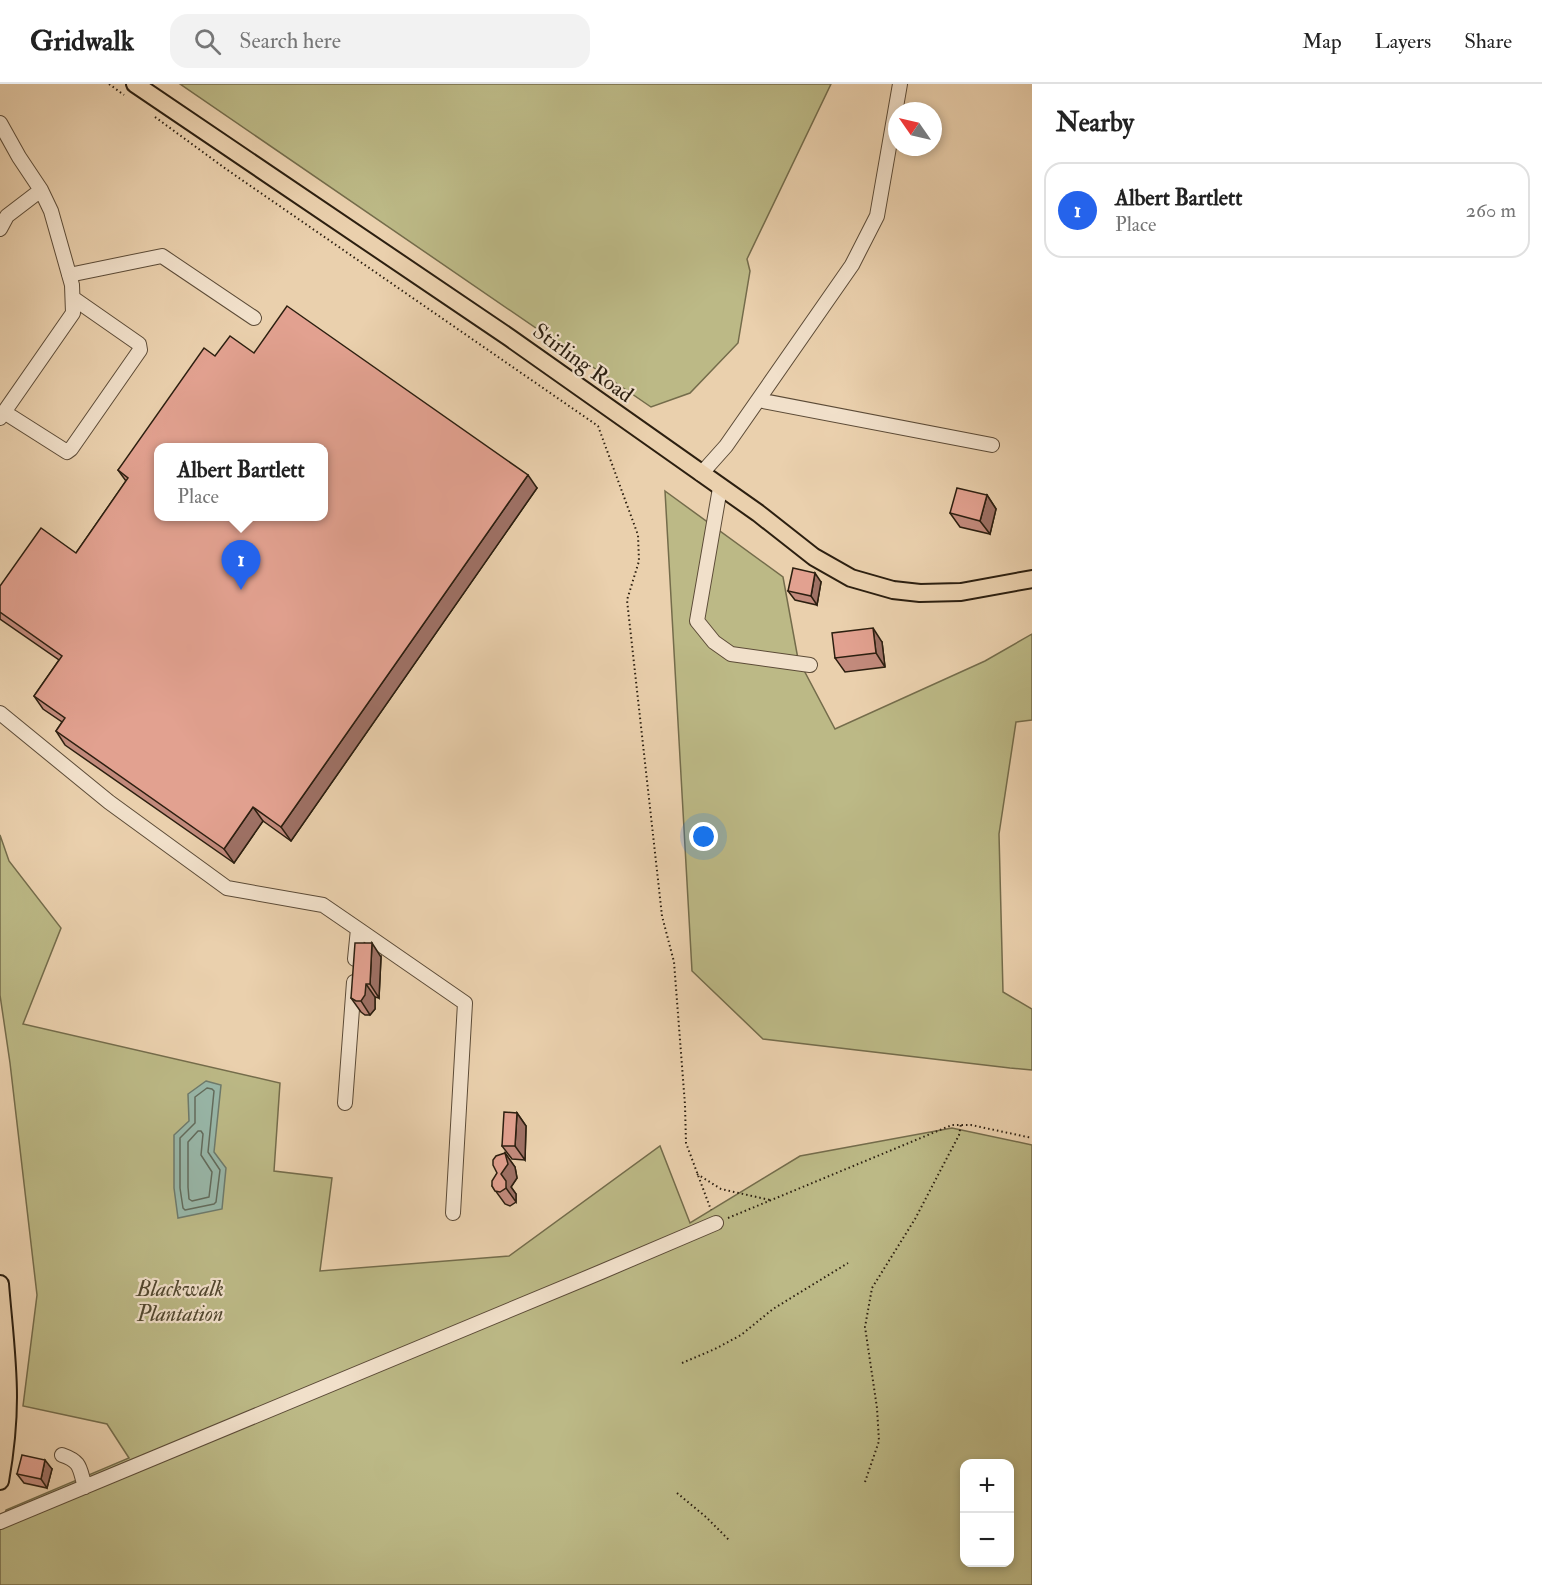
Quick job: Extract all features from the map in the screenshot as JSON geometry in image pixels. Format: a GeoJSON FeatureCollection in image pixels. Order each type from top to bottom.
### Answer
{"type":"FeatureCollection","features":[{"type":"Feature","properties":{"kind":"main road","name":"Stirling Road"},"geometry":{"type":"LineString","coordinates":[[131,91],[510,338],[758,513],[814,556],[851,578],[893,590],[920,593],[962,592],[1032,579]]}},
{"type":"Feature","properties":{"kind":"main road"},"geometry":{"type":"LineString","coordinates":[[0,1284],[8,1398],[6,1447],[0,1481]]}},
{"type":"Feature","properties":{"kind":"lane"},"geometry":{"type":"LineString","coordinates":[[701,474],[726,446],[852,265],[877,216],[900,84]]}},
{"type":"Feature","properties":{"kind":"lane"},"geometry":{"type":"LineString","coordinates":[[0,123],[41,190],[51,211],[72,285],[73,298],[73,313],[2,415],[67,452],[140,350],[139,344],[73,298]]}},
{"type":"Feature","properties":{"kind":"lane"},"geometry":{"type":"LineString","coordinates":[[0,229],[7,216],[41,190]]}},
{"type":"Feature","properties":{"kind":"lane"},"geometry":{"type":"LineString","coordinates":[[69,275],[162,256],[254,318]]}},
{"type":"Feature","properties":{"kind":"lane"},"geometry":{"type":"LineString","coordinates":[[758,400],[992,445]]}},
{"type":"Feature","properties":{"kind":"lane"},"geometry":{"type":"LineString","coordinates":[[720,488],[698,621],[714,642],[731,654],[810,665]]}},
{"type":"Feature","properties":{"kind":"lane"},"geometry":{"type":"LineString","coordinates":[[0,713],[109,802],[227,888],[323,905],[465,1003],[453,1214]]}},
{"type":"Feature","properties":{"kind":"lane"},"geometry":{"type":"LineString","coordinates":[[345,1103],[358,928]]}},
{"type":"Feature","properties":{"kind":"lane"},"geometry":{"type":"LineString","coordinates":[[0,1522],[716,1223]]}},
{"type":"Feature","properties":{"kind":"lane"},"geometry":{"type":"LineString","coordinates":[[62,1455],[74,1459],[85,1487]]}},
{"type":"Feature","properties":{"kind":"path"},"geometry":{"type":"LineString","coordinates":[[109,84],[131,91]]}},
{"type":"Feature","properties":{"kind":"path"},"geometry":{"type":"LineString","coordinates":[[154,117],[598,426],[638,535],[639,561],[627,600],[662,916],[674,962],[686,1143],[716,1223],[952,1125],[971,1125],[1032,1138]]}},
{"type":"Feature","properties":{"kind":"path"},"geometry":{"type":"LineString","coordinates":[[865,1482],[879,1441],[877,1408],[865,1327],[872,1288],[915,1219],[959,1135],[961,1124]]}},
{"type":"Feature","properties":{"kind":"path"},"geometry":{"type":"LineString","coordinates":[[696,1174],[722,1190],[770,1200]]}},
{"type":"Feature","properties":{"kind":"path"},"geometry":{"type":"LineString","coordinates":[[682,1363],[716,1349],[741,1335],[773,1309],[848,1263]]}},
{"type":"Feature","properties":{"kind":"path"},"geometry":{"type":"LineString","coordinates":[[677,1493],[730,1541]]}},
{"type":"Feature","properties":{"kind":"green space"},"geometry":{"type":"Polygon","coordinates":[[[180,84],[831,84],[747,259],[750,271],[738,343],[690,393],[651,407],[180,84]]]}},
{"type":"Feature","properties":{"kind":"green space"},"geometry":{"type":"Polygon","coordinates":[[[665,491],[783,577],[798,659],[835,729],[985,661],[1032,634],[1032,720],[1016,722],[999,834],[1003,992],[1032,1009],[1032,1070],[763,1039],[692,971],[665,491]]]}},
{"type":"Feature","properties":{"kind":"green space","name":"Blackwalk Plantation"},"geometry":{"type":"Polygon","coordinates":[[[0,835],[9,861],[61,928],[23,1024],[280,1083],[274,1171],[332,1178],[320,1271],[509,1256],[660,1146],[690,1223],[800,1156],[952,1128],[1032,1145],[1032,1585],[0,1585],[0,1529],[6,1510],[129,1458],[107,1424],[23,1406],[37,1295],[0,995],[0,835]]]}},
{"type":"Feature","properties":{"kind":"water"},"geometry":{"type":"Polygon","coordinates":[[[206,1081],[221,1085],[214,1152],[226,1168],[222,1209],[178,1218],[174,1188],[174,1135],[189,1121],[188,1094],[206,1081]]]}},
{"type":"Feature","properties":{"kind":"building"},"geometry":{"type":"Polygon","coordinates":[[[287,306],[528,475],[281,827],[253,807],[224,849],[56,731],[65,718],[34,696],[62,656],[0,612],[0,586],[41,528],[76,553],[128,478],[118,470],[204,348],[215,356],[230,336],[254,353],[287,306]]]}},
{"type":"Feature","properties":{"kind":"building"},"geometry":{"type":"Polygon","coordinates":[[[957,488],[987,495],[980,521],[950,513],[957,488]]]}},
{"type":"Feature","properties":{"kind":"building"},"geometry":{"type":"Polygon","coordinates":[[[793,568],[815,573],[811,596],[788,591],[793,568]]]}},
{"type":"Feature","properties":{"kind":"building"},"geometry":{"type":"Polygon","coordinates":[[[873,628],[876,653],[835,658],[832,633],[873,628]]]}},
{"type":"Feature","properties":{"kind":"building"},"geometry":{"type":"Polygon","coordinates":[[[355,943],[372,943],[370,984],[366,984],[365,995],[361,1001],[351,998],[355,943]]]}},
{"type":"Feature","properties":{"kind":"building"},"geometry":{"type":"Polygon","coordinates":[[[504,1112],[517,1113],[515,1146],[502,1146],[504,1112]]]}},
{"type":"Feature","properties":{"kind":"building"},"geometry":{"type":"Polygon","coordinates":[[[505,1153],[508,1164],[501,1174],[506,1181],[506,1188],[500,1192],[495,1191],[492,1186],[497,1173],[493,1160],[496,1156],[505,1153]]]}},
{"type":"Feature","properties":{"kind":"building"},"geometry":{"type":"Polygon","coordinates":[[[22,1455],[45,1460],[41,1479],[17,1474],[22,1455]]]}},
{"type":"Feature","properties":{"kind":"place","name":"Albert Bartlett"},"geometry":{"type":"Point","coordinates":[241,590]}}]}
